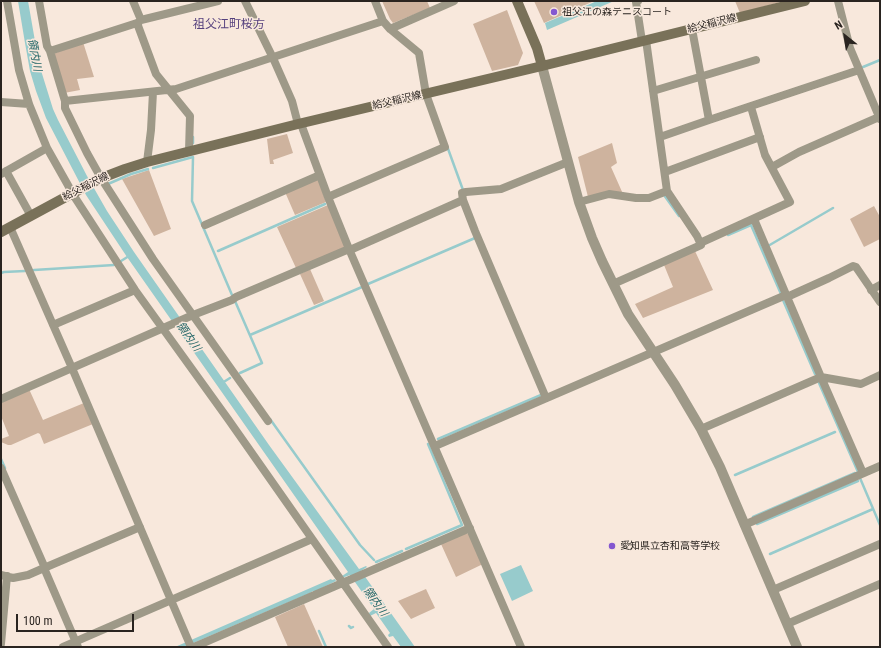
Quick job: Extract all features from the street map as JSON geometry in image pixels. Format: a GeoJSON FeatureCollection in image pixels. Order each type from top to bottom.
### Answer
{"type":"FeatureCollection","features":[{"type":"Feature","properties":{"kind":"main road"},"geometry":{"type":"LineString","coordinates":[[517,1],[537,48],[542,66]]}},
{"type":"Feature","properties":{"kind":"main road","name":"給父稲沢線"},"geometry":{"type":"LineString","coordinates":[[1,232],[100,178],[147,162],[692,29],[792,2],[805,1]]}},
{"type":"Feature","properties":{"kind":"street"},"geometry":{"type":"LineString","coordinates":[[7,1],[5,10],[28,104],[47,148],[69,187],[135,290],[164,328],[388,647]]}},
{"type":"Feature","properties":{"kind":"street"},"geometry":{"type":"LineString","coordinates":[[39,1],[47,46],[65,101],[65,108],[100,178],[192,316],[268,421]]}},
{"type":"Feature","properties":{"kind":"street"},"geometry":{"type":"LineString","coordinates":[[133,1],[156,74],[190,116],[189,151]]}},
{"type":"Feature","properties":{"kind":"street"},"geometry":{"type":"LineString","coordinates":[[50,52],[139,22],[218,1]]}},
{"type":"Feature","properties":{"kind":"street"},"geometry":{"type":"LineString","coordinates":[[245,1],[292,101],[349,249],[521,647]]}},
{"type":"Feature","properties":{"kind":"street"},"geometry":{"type":"LineString","coordinates":[[328,197],[445,147],[426,94],[419,53],[390,29],[383,21],[375,1]]}},
{"type":"Feature","properties":{"kind":"street"},"geometry":{"type":"LineString","coordinates":[[390,29],[454,1]]}},
{"type":"Feature","properties":{"kind":"street"},"geometry":{"type":"LineString","coordinates":[[613,284],[702,245],[667,191],[653,91],[636,2],[638,1]]}},
{"type":"Feature","properties":{"kind":"street"},"geometry":{"type":"LineString","coordinates":[[772,168],[799,152],[880,118],[850,48],[838,1]]}},
{"type":"Feature","properties":{"kind":"street"},"geometry":{"type":"LineString","coordinates":[[65,101],[176,89],[383,21]]}},
{"type":"Feature","properties":{"kind":"street"},"geometry":{"type":"LineString","coordinates":[[692,29],[709,120]]}},
{"type":"Feature","properties":{"kind":"street"},"geometry":{"type":"LineString","coordinates":[[653,91],[756,60]]}},
{"type":"Feature","properties":{"kind":"street"},"geometry":{"type":"LineString","coordinates":[[542,66],[579,202],[594,244],[628,314],[675,385],[720,467],[797,647]]}},
{"type":"Feature","properties":{"kind":"street"},"geometry":{"type":"LineString","coordinates":[[660,137],[859,70]]}},
{"type":"Feature","properties":{"kind":"street"},"geometry":{"type":"LineString","coordinates":[[147,162],[152,130],[153,92]]}},
{"type":"Feature","properties":{"kind":"street"},"geometry":{"type":"LineString","coordinates":[[1,102],[28,104]]}},
{"type":"Feature","properties":{"kind":"street"},"geometry":{"type":"LineString","coordinates":[[700,243],[790,202],[765,155],[751,107]]}},
{"type":"Feature","properties":{"kind":"street"},"geometry":{"type":"LineString","coordinates":[[665,172],[760,137]]}},
{"type":"Feature","properties":{"kind":"street"},"geometry":{"type":"LineString","coordinates":[[31,216],[3,172],[47,148]]}},
{"type":"Feature","properties":{"kind":"street"},"geometry":{"type":"LineString","coordinates":[[546,398],[475,231],[462,193],[501,189],[568,162]]}},
{"type":"Feature","properties":{"kind":"street"},"geometry":{"type":"LineString","coordinates":[[205,225],[320,175]]}},
{"type":"Feature","properties":{"kind":"street"},"geometry":{"type":"LineString","coordinates":[[579,202],[608,194],[636,198],[649,198],[667,191]]}},
{"type":"Feature","properties":{"kind":"street"},"geometry":{"type":"LineString","coordinates":[[1,399],[464,200]]}},
{"type":"Feature","properties":{"kind":"street"},"geometry":{"type":"LineString","coordinates":[[754,218],[786,296],[863,473]]}},
{"type":"Feature","properties":{"kind":"street"},"geometry":{"type":"LineString","coordinates":[[10,227],[190,644]]}},
{"type":"Feature","properties":{"kind":"street"},"geometry":{"type":"LineString","coordinates":[[435,446],[830,278],[853,266],[856,267],[880,302]]}},
{"type":"Feature","properties":{"kind":"street"},"geometry":{"type":"LineString","coordinates":[[871,290],[880,285]]}},
{"type":"Feature","properties":{"kind":"street"},"geometry":{"type":"LineString","coordinates":[[53,325],[135,290]]}},
{"type":"Feature","properties":{"kind":"street"},"geometry":{"type":"LineString","coordinates":[[700,429],[821,377],[862,384],[880,375]]}},
{"type":"Feature","properties":{"kind":"street"},"geometry":{"type":"LineString","coordinates":[[744,524],[880,466]]}},
{"type":"Feature","properties":{"kind":"street"},"geometry":{"type":"LineString","coordinates":[[1,468],[77,644]]}},
{"type":"Feature","properties":{"kind":"street"},"geometry":{"type":"LineString","coordinates":[[1,644],[4,576],[13,578],[28,575],[140,527]]}},
{"type":"Feature","properties":{"kind":"street"},"geometry":{"type":"LineString","coordinates":[[194,647],[470,528]]}},
{"type":"Feature","properties":{"kind":"street"},"geometry":{"type":"LineString","coordinates":[[63,647],[77,644],[171,600],[312,539]]}},
{"type":"Feature","properties":{"kind":"street"},"geometry":{"type":"LineString","coordinates":[[773,590],[880,544]]}},
{"type":"Feature","properties":{"kind":"street"},"geometry":{"type":"LineString","coordinates":[[787,624],[880,584]]}},
{"type":"Feature","properties":{"kind":"shaded area"},"geometry":{"type":"Polygon","coordinates":[[[382,1],[427,1],[430,8],[393,23],[382,1]]]}},
{"type":"Feature","properties":{"kind":"shaded area","name":"祖父江の森テニスコート"},"geometry":{"type":"Polygon","coordinates":[[[534,1],[594,1],[544,23],[534,1]]]}},
{"type":"Feature","properties":{"kind":"shaded area"},"geometry":{"type":"Polygon","coordinates":[[[735,1],[784,1],[740,13],[735,1]]]}},
{"type":"Feature","properties":{"kind":"shaded area"},"geometry":{"type":"Polygon","coordinates":[[[507,10],[523,53],[518,65],[492,71],[473,24],[507,10]]]}},
{"type":"Feature","properties":{"kind":"shaded area"},"geometry":{"type":"Polygon","coordinates":[[[83,42],[94,77],[77,79],[80,90],[64,93],[53,54],[83,42]]]}},
{"type":"Feature","properties":{"kind":"shaded area"},"geometry":{"type":"Polygon","coordinates":[[[287,134],[293,153],[273,160],[274,164],[270,164],[267,139],[287,134]]]}},
{"type":"Feature","properties":{"kind":"shaded area"},"geometry":{"type":"Polygon","coordinates":[[[612,143],[617,163],[611,167],[623,194],[588,197],[578,157],[612,143]]]}},
{"type":"Feature","properties":{"kind":"shaded area"},"geometry":{"type":"Polygon","coordinates":[[[149,170],[171,229],[154,236],[122,179],[149,170]]]}},
{"type":"Feature","properties":{"kind":"shaded area"},"geometry":{"type":"Polygon","coordinates":[[[318,179],[326,202],[295,215],[285,192],[318,179]]]}},
{"type":"Feature","properties":{"kind":"shaded area"},"geometry":{"type":"Polygon","coordinates":[[[328,205],[346,247],[296,268],[277,227],[328,205]]]}},
{"type":"Feature","properties":{"kind":"shaded area"},"geometry":{"type":"Polygon","coordinates":[[[874,206],[880,217],[880,239],[864,247],[850,219],[874,206]]]}},
{"type":"Feature","properties":{"kind":"shaded area"},"geometry":{"type":"Polygon","coordinates":[[[695,251],[713,290],[643,318],[635,304],[673,287],[664,265],[695,251]]]}},
{"type":"Feature","properties":{"kind":"shaded area"},"geometry":{"type":"Polygon","coordinates":[[[310,269],[324,301],[314,305],[300,274],[310,269]]]}},
{"type":"Feature","properties":{"kind":"shaded area"},"geometry":{"type":"Polygon","coordinates":[[[29,389],[43,420],[84,403],[93,424],[44,444],[40,434],[38,433],[11,445],[1,442],[1,439],[9,436],[1,416],[1,401],[29,389]]]}},
{"type":"Feature","properties":{"kind":"shaded area"},"geometry":{"type":"Polygon","coordinates":[[[465,533],[469,534],[483,564],[456,577],[441,544],[465,533]]]}},
{"type":"Feature","properties":{"kind":"shaded area"},"geometry":{"type":"Polygon","coordinates":[[[426,589],[435,608],[411,619],[398,601],[426,589]]]}},
{"type":"Feature","properties":{"kind":"shaded area"},"geometry":{"type":"Polygon","coordinates":[[[304,604],[323,647],[288,647],[275,617],[304,604]]]}},
{"type":"Feature","properties":{"kind":"water","name":"領内川"},"geometry":{"type":"Polygon","coordinates":[[[18,1],[28,1],[39,64],[53,109],[87,176],[107,211],[269,445],[359,569],[366,566],[367,567],[361,571],[415,647],[401,647],[393,636],[389,637],[388,635],[390,633],[376,613],[370,616],[369,613],[374,609],[350,575],[342,578],[342,576],[348,572],[127,257],[86,195],[46,118],[36,91],[30,71],[18,1]]]}},
{"type":"Feature","properties":{"kind":"water"},"geometry":{"type":"Polygon","coordinates":[[[597,1],[614,1],[547,30],[545,23],[597,1]]]}},
{"type":"Feature","properties":{"kind":"water"},"geometry":{"type":"Polygon","coordinates":[[[521,565],[533,591],[512,601],[500,574],[521,565]]]}},
{"type":"Feature","properties":{"kind":"water"},"geometry":{"type":"Polygon","coordinates":[[[331,579],[335,579],[336,581],[314,592],[313,591],[184,647],[175,647],[331,579]]]}},
{"type":"Feature","properties":{"kind":"waterway"},"geometry":{"type":"LineString","coordinates":[[863,67],[880,60]]}},
{"type":"Feature","properties":{"kind":"waterway"},"geometry":{"type":"LineString","coordinates":[[193,137],[193,143]]}},
{"type":"Feature","properties":{"kind":"waterway"},"geometry":{"type":"LineString","coordinates":[[447,146],[463,190]]}},
{"type":"Feature","properties":{"kind":"waterway"},"geometry":{"type":"LineString","coordinates":[[153,168],[193,157],[192,201],[232,295]]}},
{"type":"Feature","properties":{"kind":"waterway"},"geometry":{"type":"LineString","coordinates":[[108,184],[131,174],[148,169]]}},
{"type":"Feature","properties":{"kind":"waterway"},"geometry":{"type":"LineString","coordinates":[[664,195],[679,216]]}},
{"type":"Feature","properties":{"kind":"waterway"},"geometry":{"type":"LineString","coordinates":[[218,251],[325,204]]}},
{"type":"Feature","properties":{"kind":"waterway"},"geometry":{"type":"LineString","coordinates":[[768,246],[833,208]]}},
{"type":"Feature","properties":{"kind":"waterway"},"geometry":{"type":"LineString","coordinates":[[728,235],[751,225],[781,294]]}},
{"type":"Feature","properties":{"kind":"waterway"},"geometry":{"type":"LineString","coordinates":[[368,284],[475,238]]}},
{"type":"Feature","properties":{"kind":"waterway"},"geometry":{"type":"LineString","coordinates":[[121,261],[129,256]]}},
{"type":"Feature","properties":{"kind":"waterway"},"geometry":{"type":"LineString","coordinates":[[34,270],[114,265]]}},
{"type":"Feature","properties":{"kind":"waterway"},"geometry":{"type":"LineString","coordinates":[[1,273],[25,271]]}},
{"type":"Feature","properties":{"kind":"waterway"},"geometry":{"type":"LineString","coordinates":[[250,335],[362,287]]}},
{"type":"Feature","properties":{"kind":"waterway"},"geometry":{"type":"LineString","coordinates":[[783,300],[815,374]]}},
{"type":"Feature","properties":{"kind":"waterway"},"geometry":{"type":"LineString","coordinates":[[235,301],[262,363],[240,373]]}},
{"type":"Feature","properties":{"kind":"waterway"},"geometry":{"type":"LineString","coordinates":[[222,383],[230,378]]}},
{"type":"Feature","properties":{"kind":"waterway"},"geometry":{"type":"LineString","coordinates":[[819,383],[858,472]]}},
{"type":"Feature","properties":{"kind":"waterway"},"geometry":{"type":"LineString","coordinates":[[438,439],[541,395]]}},
{"type":"Feature","properties":{"kind":"waterway"},"geometry":{"type":"LineString","coordinates":[[270,419],[360,545],[374,560]]}},
{"type":"Feature","properties":{"kind":"waterway"},"geometry":{"type":"LineString","coordinates":[[735,475],[835,432]]}},
{"type":"Feature","properties":{"kind":"waterway"},"geometry":{"type":"LineString","coordinates":[[406,549],[462,525],[428,444]]}},
{"type":"Feature","properties":{"kind":"waterway"},"geometry":{"type":"LineString","coordinates":[[1,459],[5,468]]}},
{"type":"Feature","properties":{"kind":"waterway"},"geometry":{"type":"LineString","coordinates":[[753,517],[855,473]]}},
{"type":"Feature","properties":{"kind":"waterway"},"geometry":{"type":"LineString","coordinates":[[860,478],[880,525]]}},
{"type":"Feature","properties":{"kind":"waterway"},"geometry":{"type":"LineString","coordinates":[[757,524],[858,481]]}},
{"type":"Feature","properties":{"kind":"waterway"},"geometry":{"type":"LineString","coordinates":[[770,554],[873,509]]}},
{"type":"Feature","properties":{"kind":"waterway"},"geometry":{"type":"LineString","coordinates":[[376,562],[402,551]]}},
{"type":"Feature","properties":{"kind":"waterway"},"geometry":{"type":"LineString","coordinates":[[349,626],[351,628],[353,627]]}},
{"type":"Feature","properties":{"kind":"waterway"},"geometry":{"type":"LineString","coordinates":[[319,631],[326,647]]}},
{"type":"Feature","properties":{"kind":"place","name":"祖父江の森テニスコート"},"geometry":{"type":"Point","coordinates":[554,12]}},
{"type":"Feature","properties":{"kind":"place","name":"愛知県立杏和高等学校"},"geometry":{"type":"Point","coordinates":[612,546]}},
{"type":"Feature","properties":{"kind":"district","name":"祖父江町桜方"},"geometry":{"type":"Point","coordinates":[229,25]}}]}
